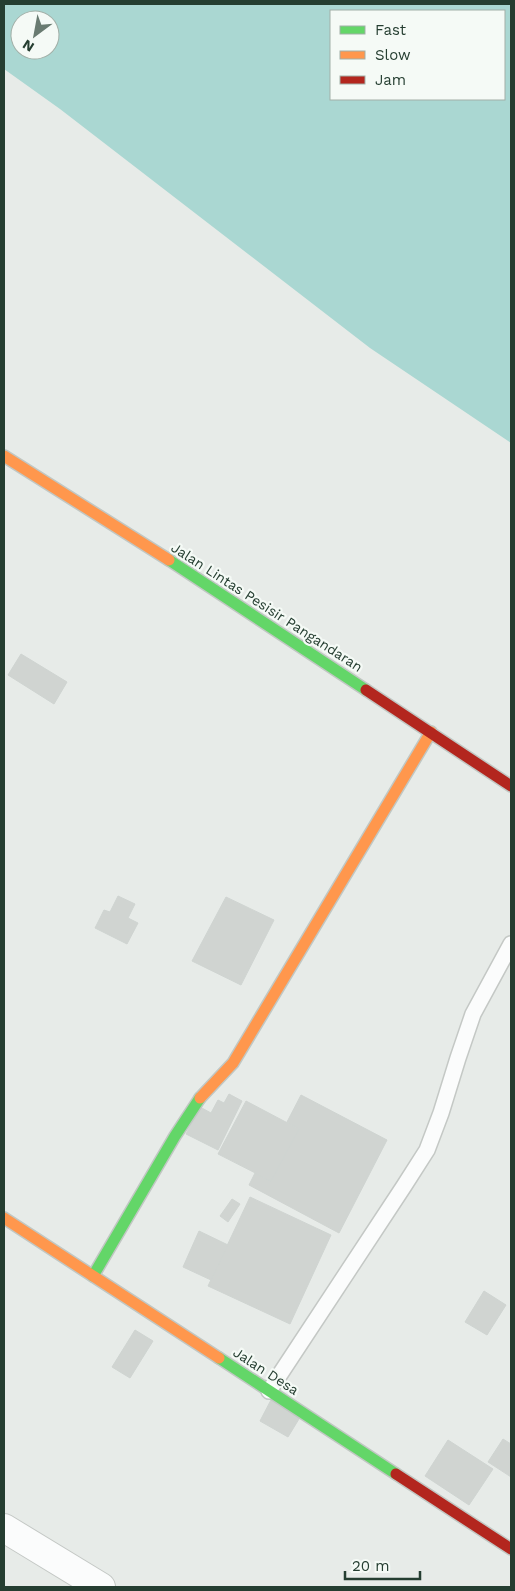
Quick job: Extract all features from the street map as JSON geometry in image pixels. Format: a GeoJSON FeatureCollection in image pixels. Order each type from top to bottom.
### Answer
{"type":"FeatureCollection","features":[{"type":"Feature","properties":{"kind":"street","name":"Jalan Lintas Pesisir Pangandaran"},"geometry":{"type":"LineString","coordinates":[[4,456],[219,592],[294,644],[511,786]]}},
{"type":"Feature","properties":{"kind":"street"},"geometry":{"type":"LineString","coordinates":[[93,1276],[175,1136],[201,1096],[233,1064],[431,732]]}},
{"type":"Feature","properties":{"kind":"street","name":"Jalan Desa"},"geometry":{"type":"LineString","coordinates":[[4,1218],[511,1549]]}},
{"type":"Feature","properties":{"kind":"street"},"geometry":{"type":"LineString","coordinates":[[4,1528],[101,1587]]}},
{"type":"Feature","properties":{"kind":"lane"},"geometry":{"type":"LineString","coordinates":[[269,1391],[426,1150],[441,1114],[473,1014],[511,944]]}},
{"type":"Feature","properties":{"kind":"water"},"geometry":{"type":"Polygon","coordinates":[[[4,4],[511,4],[511,443],[370,348],[60,109],[4,69],[4,4]]]}},
{"type":"Feature","properties":{"kind":"building"},"geometry":{"type":"Polygon","coordinates":[[[21,654],[67,682],[54,704],[8,675],[21,654]]]}},
{"type":"Feature","properties":{"kind":"building"},"geometry":{"type":"Polygon","coordinates":[[[118,896],[135,904],[128,918],[138,923],[127,944],[95,928],[104,910],[110,912],[118,896]]]}},
{"type":"Feature","properties":{"kind":"building"},"geometry":{"type":"Polygon","coordinates":[[[226,897],[274,920],[241,985],[192,961],[226,897]]]}},
{"type":"Feature","properties":{"kind":"building"},"geometry":{"type":"Polygon","coordinates":[[[229,1094],[242,1101],[218,1150],[186,1134],[200,1107],[211,1113],[218,1100],[224,1103],[229,1094]]]}},
{"type":"Feature","properties":{"kind":"building"},"geometry":{"type":"Polygon","coordinates":[[[301,1095],[387,1140],[339,1233],[249,1185],[255,1173],[271,1181],[299,1129],[287,1122],[301,1095]]]}},
{"type":"Feature","properties":{"kind":"building"},"geometry":{"type":"Polygon","coordinates":[[[246,1101],[299,1129],[271,1181],[218,1154],[246,1101]]]}},
{"type":"Feature","properties":{"kind":"building"},"geometry":{"type":"Polygon","coordinates":[[[250,1197],[331,1235],[290,1324],[208,1286],[250,1197]]]}},
{"type":"Feature","properties":{"kind":"building"},"geometry":{"type":"Polygon","coordinates":[[[232,1199],[240,1204],[228,1222],[220,1216],[232,1199]]]}},
{"type":"Feature","properties":{"kind":"building"},"geometry":{"type":"Polygon","coordinates":[[[199,1231],[228,1245],[211,1280],[183,1267],[199,1231]]]}},
{"type":"Feature","properties":{"kind":"building"},"geometry":{"type":"Polygon","coordinates":[[[484,1291],[506,1305],[487,1335],[465,1322],[484,1291]]]}},
{"type":"Feature","properties":{"kind":"building"},"geometry":{"type":"Polygon","coordinates":[[[135,1330],[153,1341],[130,1378],[112,1367],[135,1330]]]}},
{"type":"Feature","properties":{"kind":"building"},"geometry":{"type":"Polygon","coordinates":[[[272,1398],[302,1414],[288,1437],[260,1421],[272,1398]]]}},
{"type":"Feature","properties":{"kind":"building"},"geometry":{"type":"Polygon","coordinates":[[[503,1439],[511,1444],[511,1477],[488,1462],[503,1439]]]}},
{"type":"Feature","properties":{"kind":"building"},"geometry":{"type":"Polygon","coordinates":[[[448,1440],[493,1469],[469,1505],[425,1476],[448,1440]]]}},
{"type":"Feature","properties":{"kind":"traffic: fast"},"geometry":{"type":"LineString","coordinates":[[169,560],[366,690]]}},
{"type":"Feature","properties":{"kind":"traffic: fast"},"geometry":{"type":"LineString","coordinates":[[93,1276],[175,1136],[200,1098]]}},
{"type":"Feature","properties":{"kind":"traffic: fast"},"geometry":{"type":"LineString","coordinates":[[219,1358],[396,1474]]}},
{"type":"Feature","properties":{"kind":"traffic: slow"},"geometry":{"type":"LineString","coordinates":[[4,456],[169,560]]}},
{"type":"Feature","properties":{"kind":"traffic: slow"},"geometry":{"type":"LineString","coordinates":[[200,1098],[233,1063],[431,732]]}},
{"type":"Feature","properties":{"kind":"traffic: slow"},"geometry":{"type":"LineString","coordinates":[[4,1218],[219,1358]]}},
{"type":"Feature","properties":{"kind":"traffic: jam"},"geometry":{"type":"LineString","coordinates":[[366,690],[511,786]]}},
{"type":"Feature","properties":{"kind":"traffic: jam"},"geometry":{"type":"LineString","coordinates":[[396,1474],[511,1549]]}}]}
